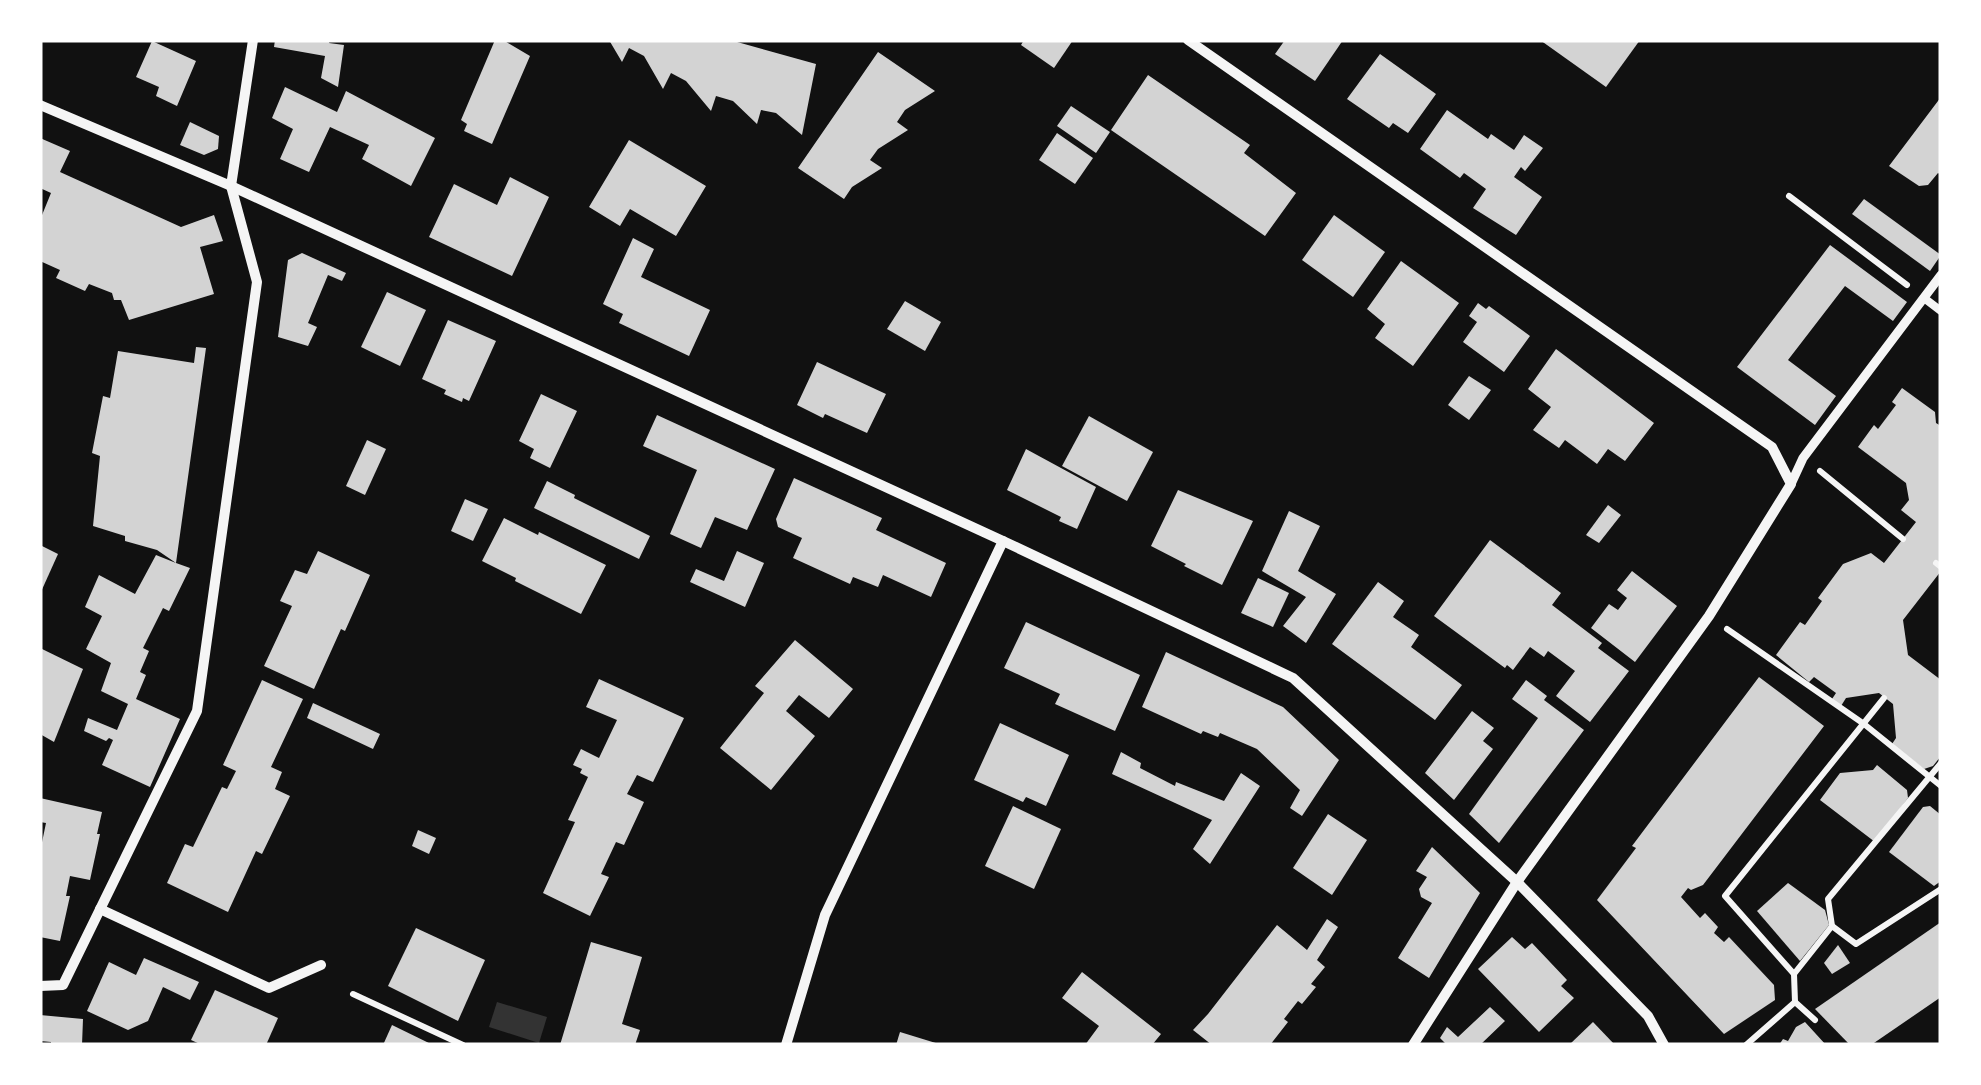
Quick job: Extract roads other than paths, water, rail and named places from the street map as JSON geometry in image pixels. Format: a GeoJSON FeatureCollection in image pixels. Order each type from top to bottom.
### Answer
{"type":"FeatureCollection","features":[{"type":"Feature","properties":{"kind":"street"},"geometry":{"type":"LineString","coordinates":[[40,986],[63,985],[198,711],[256,282],[231,186],[252,40]]}},
{"type":"Feature","properties":{"kind":"street"},"geometry":{"type":"LineString","coordinates":[[1188,40],[1772,448],[1791,484]]}},
{"type":"Feature","properties":{"kind":"street"},"geometry":{"type":"LineString","coordinates":[[40,105],[231,186],[1003,540],[1294,678],[1516,882],[1648,1016],[1664,1045]]}},
{"type":"Feature","properties":{"kind":"street"},"geometry":{"type":"LineString","coordinates":[[1413,1045],[1516,882],[1710,616],[1803,458],[1941,275]]}},
{"type":"Feature","properties":{"kind":"street"},"geometry":{"type":"LineString","coordinates":[[786,1045],[825,915],[1003,540]]}},
{"type":"Feature","properties":{"kind":"street"},"geometry":{"type":"LineString","coordinates":[[100,909],[269,988],[321,965]]}},
{"type":"Feature","properties":{"kind":"lane"},"geometry":{"type":"LineString","coordinates":[[1924,298],[1941,311]]}}]}
